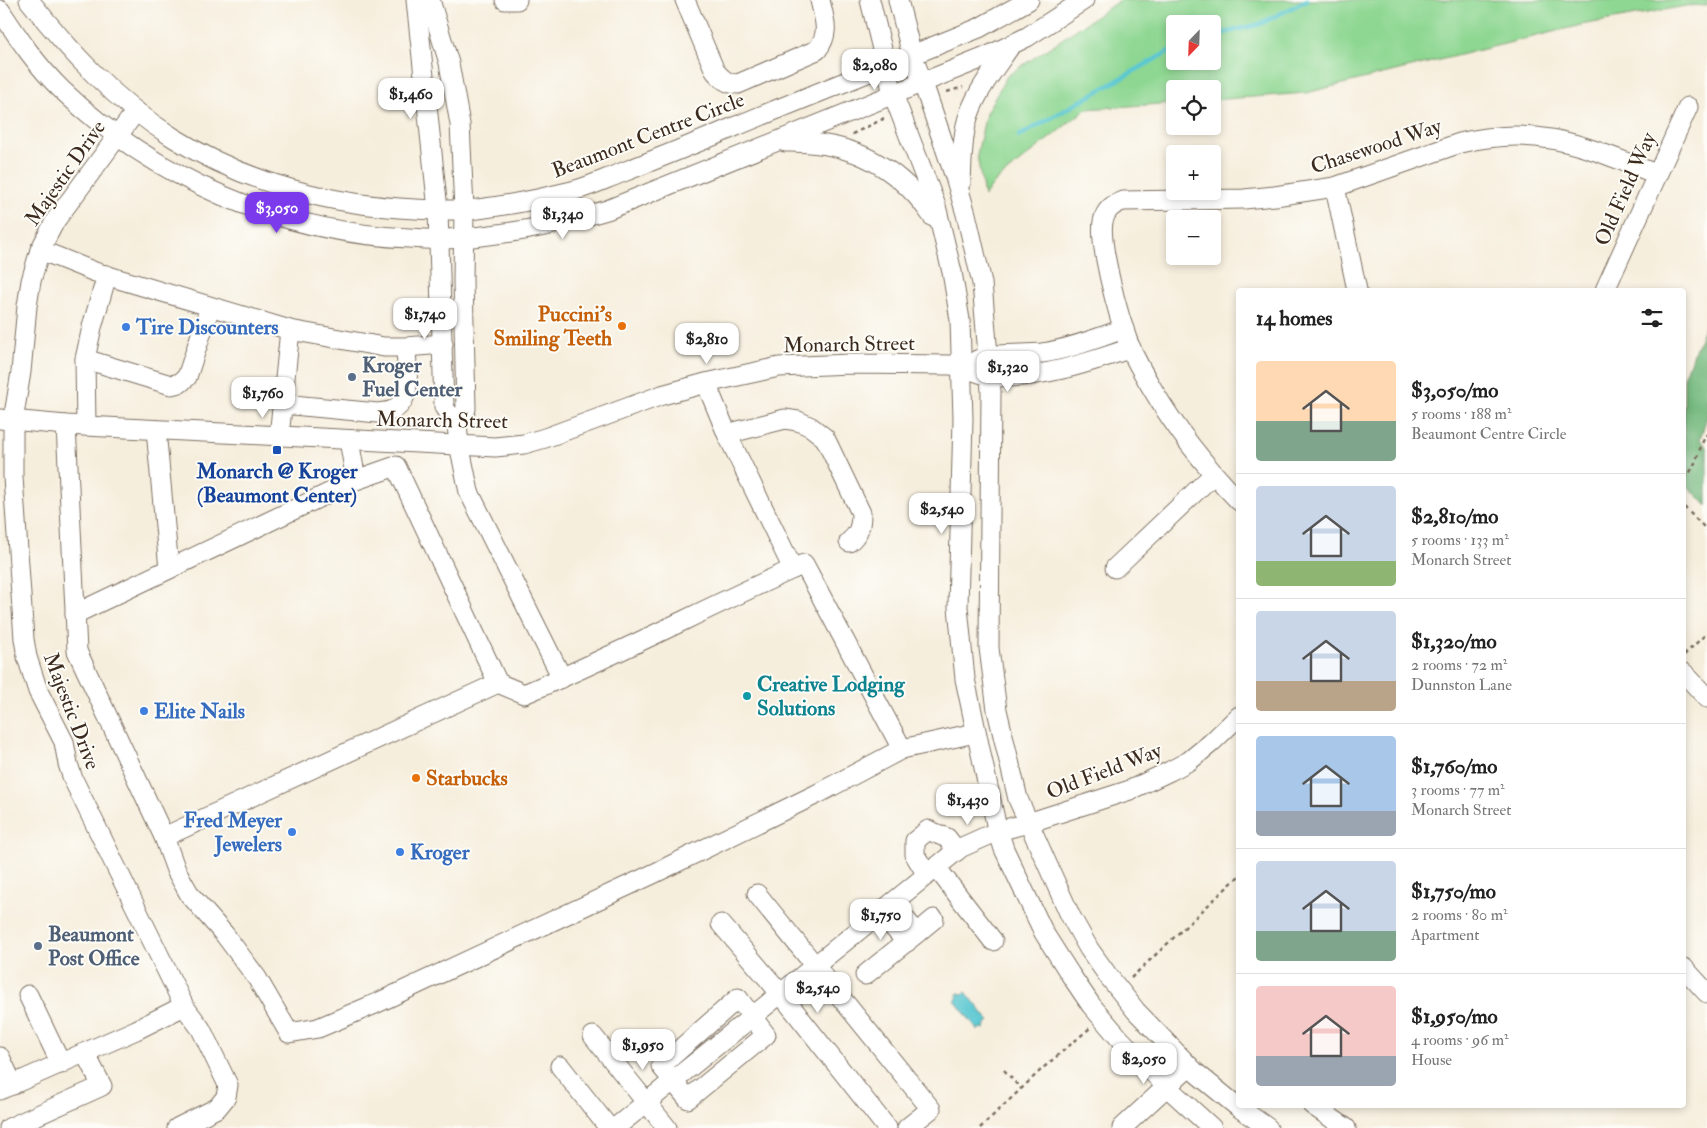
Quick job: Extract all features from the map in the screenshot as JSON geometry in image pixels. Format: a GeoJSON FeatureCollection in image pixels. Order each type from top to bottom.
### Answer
{"type":"FeatureCollection","features":[{"type":"Feature","properties":{"kind":"street","name":"Beaumont Centre Circle"},"geometry":{"type":"LineString","coordinates":[[29,0],[72,51],[103,82],[136,111],[174,138],[204,155],[275,185],[353,203],[391,208],[438,210],[464,210],[496,206],[575,190],[980,28],[1029,0]]}},
{"type":"Feature","properties":{"kind":"street"},"geometry":{"type":"LineString","coordinates":[[505,0],[517,0]]}},
{"type":"Feature","properties":{"kind":"street"},"geometry":{"type":"LineString","coordinates":[[685,0],[715,71],[722,80],[731,84],[738,84],[817,50],[823,42],[826,32],[820,0]]}},
{"type":"Feature","properties":{"kind":"street"},"geometry":{"type":"LineString","coordinates":[[870,0],[893,94],[936,206],[952,272],[960,320],[963,419],[958,607],[965,678],[975,732],[998,831],[1004,849],[1044,933],[1091,1005],[1120,1039],[1167,1087],[1212,1128]]}},
{"type":"Feature","properties":{"kind":"street"},"geometry":{"type":"LineString","coordinates":[[898,0],[912,55],[960,193],[982,283],[990,376],[990,648],[997,710],[1018,799],[1070,915],[1089,949],[1136,1011],[1189,1066],[1236,1105]]}},
{"type":"Feature","properties":{"kind":"street"},"geometry":{"type":"LineString","coordinates":[[0,10],[25,49],[44,71],[91,116],[155,161],[197,184],[232,200],[285,219],[354,234],[394,238],[438,239],[463,238],[545,227],[607,210],[923,83],[1011,45],[1027,37],[1084,0]]}},
{"type":"Feature","properties":{"kind":"street"},"geometry":{"type":"LineString","coordinates":[[425,1],[449,63],[460,124],[464,210],[463,281],[466,408],[458,435]]}},
{"type":"Feature","properties":{"kind":"street"},"geometry":{"type":"LineString","coordinates":[[425,1],[438,210],[444,407],[458,435],[469,492],[562,678]]}},
{"type":"Feature","properties":{"kind":"street"},"geometry":{"type":"LineString","coordinates":[[960,193],[966,125],[972,107],[982,87],[1011,45]]}},
{"type":"Feature","properties":{"kind":"street","name":"Old Field Way"},"geometry":{"type":"LineString","coordinates":[[1606,288],[1688,107]]}},
{"type":"Feature","properties":{"kind":"street","name":"Majestic Drive"},"geometry":{"type":"LineString","coordinates":[[136,111],[55,221],[40,250],[31,281],[27,306],[21,372],[7,420],[13,477],[24,639],[32,674],[49,714],[64,742],[73,779],[184,1006],[201,1029],[228,1084],[226,1097],[217,1108],[177,1128]]}},
{"type":"Feature","properties":{"kind":"street","name":"Chasewood Way"},"geometry":{"type":"LineString","coordinates":[[1236,498],[1213,475],[1183,438],[1142,373],[1131,348],[1124,330],[1108,269],[1102,232],[1104,216],[1116,203],[1123,201],[1244,199],[1335,187],[1460,143],[1476,139],[1512,135],[1533,135],[1586,146],[1656,174]]}},
{"type":"Feature","properties":{"kind":"street"},"geometry":{"type":"LineString","coordinates":[[775,143],[806,142],[830,145],[856,152],[876,162],[897,177],[915,194],[941,228]]}},
{"type":"Feature","properties":{"kind":"street"},"geometry":{"type":"LineString","coordinates":[[1335,187],[1357,288]]}},
{"type":"Feature","properties":{"kind":"street"},"geometry":{"type":"LineString","coordinates":[[40,250],[107,276],[290,330],[384,347],[442,344]]}},
{"type":"Feature","properties":{"kind":"street"},"geometry":{"type":"LineString","coordinates":[[86,426],[85,359],[107,276]]}},
{"type":"Feature","properties":{"kind":"street"},"geometry":{"type":"LineString","coordinates":[[85,359],[171,385],[180,383],[187,377],[210,307]]}},
{"type":"Feature","properties":{"kind":"street"},"geometry":{"type":"LineString","coordinates":[[279,436],[290,330]]}},
{"type":"Feature","properties":{"kind":"street"},"geometry":{"type":"LineString","coordinates":[[962,366],[988,355],[1042,353],[1124,330]]}},
{"type":"Feature","properties":{"kind":"street"},"geometry":{"type":"LineString","coordinates":[[282,404],[378,413],[392,411],[402,403],[407,390],[406,347]]}},
{"type":"Feature","properties":{"kind":"street"},"geometry":{"type":"LineString","coordinates":[[962,366],[990,376],[1011,376],[1068,368],[1131,348]]}},
{"type":"Feature","properties":{"kind":"street","name":"Monarch Street"},"geometry":{"type":"LineString","coordinates":[[7,420],[66,425],[349,440],[458,435],[495,447],[524,444],[662,395],[779,367],[850,364],[962,366]]}},
{"type":"Feature","properties":{"kind":"street"},"geometry":{"type":"LineString","coordinates":[[706,383],[727,434],[793,569]]}},
{"type":"Feature","properties":{"kind":"street"},"geometry":{"type":"LineString","coordinates":[[727,434],[785,419],[798,421],[811,427],[825,438],[861,514],[861,524],[857,536],[849,542]]}},
{"type":"Feature","properties":{"kind":"street"},"geometry":{"type":"LineString","coordinates":[[66,425],[77,651],[164,837],[176,870],[190,894],[225,935],[257,978],[289,1033],[318,1028],[375,1004],[653,874],[819,793],[902,749],[975,732]]}},
{"type":"Feature","properties":{"kind":"street"},"geometry":{"type":"LineString","coordinates":[[156,430],[169,569]]}},
{"type":"Feature","properties":{"kind":"street"},"geometry":{"type":"LineString","coordinates":[[349,440],[356,480]]}},
{"type":"Feature","properties":{"kind":"street"},"geometry":{"type":"LineString","coordinates":[[75,614],[356,480],[396,466],[498,684],[524,694],[804,564],[902,749]]}},
{"type":"Feature","properties":{"kind":"street"},"geometry":{"type":"LineString","coordinates":[[1115,568],[1213,475]]}},
{"type":"Feature","properties":{"kind":"street"},"geometry":{"type":"LineString","coordinates":[[1686,676],[1707,698]]}},
{"type":"Feature","properties":{"kind":"street"},"geometry":{"type":"LineString","coordinates":[[164,837],[498,684]]}},
{"type":"Feature","properties":{"kind":"street","name":"Old Field Way"},"geometry":{"type":"LineString","coordinates":[[957,851],[998,831],[1130,790],[1189,761],[1236,719]]}},
{"type":"Feature","properties":{"kind":"street"},"geometry":{"type":"LineString","coordinates":[[753,1016],[781,994],[886,908],[932,871],[957,851],[947,838],[928,830],[915,841],[915,855],[932,871],[992,941]]}},
{"type":"Feature","properties":{"kind":"street"},"geometry":{"type":"LineString","coordinates":[[757,894],[931,1109],[907,1128]]}},
{"type":"Feature","properties":{"kind":"street"},"geometry":{"type":"LineString","coordinates":[[886,908],[912,937]]}},
{"type":"Feature","properties":{"kind":"street"},"geometry":{"type":"LineString","coordinates":[[865,975],[934,920]]}},
{"type":"Feature","properties":{"kind":"street"},"geometry":{"type":"LineString","coordinates":[[721,924],[781,994],[887,1128]]}},
{"type":"Feature","properties":{"kind":"street"},"geometry":{"type":"LineString","coordinates":[[1686,970],[1707,993]]}},
{"type":"Feature","properties":{"kind":"street"},"geometry":{"type":"LineString","coordinates":[[28,995],[60,1064]]}},
{"type":"Feature","properties":{"kind":"street"},"geometry":{"type":"LineString","coordinates":[[738,998],[766,1035],[688,1099],[673,1081],[661,1066],[738,998]]}},
{"type":"Feature","properties":{"kind":"street"},"geometry":{"type":"LineString","coordinates":[[0,1057],[7,1087],[85,1054],[184,1006]]}},
{"type":"Feature","properties":{"kind":"street"},"geometry":{"type":"LineString","coordinates":[[593,1036],[667,1128]]}},
{"type":"Feature","properties":{"kind":"street"},"geometry":{"type":"LineString","coordinates":[[9,1128],[102,1086],[85,1054]]}},
{"type":"Feature","properties":{"kind":"street"},"geometry":{"type":"LineString","coordinates":[[560,1066],[609,1128]]}},
{"type":"Feature","properties":{"kind":"street"},"geometry":{"type":"LineString","coordinates":[[1122,1128],[1189,1066]]}},
{"type":"Feature","properties":{"kind":"street"},"geometry":{"type":"LineString","coordinates":[[615,1128],[673,1081]]}},
{"type":"Feature","properties":{"kind":"street"},"geometry":{"type":"LineString","coordinates":[[1239,1108],[1268,1128]]}},
{"type":"Feature","properties":{"kind":"street"},"geometry":{"type":"LineString","coordinates":[[1316,1108],[1346,1128]]}},
{"type":"Feature","properties":{"kind":"path"},"geometry":{"type":"LineString","coordinates":[[848,136],[883,119],[880,112]]}},
{"type":"Feature","properties":{"kind":"path"},"geometry":{"type":"LineString","coordinates":[[1686,476],[1692,469],[1699,448],[1707,434]]}},
{"type":"Feature","properties":{"kind":"path"},"geometry":{"type":"LineString","coordinates":[[1686,509],[1707,530]]}},
{"type":"Feature","properties":{"kind":"path"},"geometry":{"type":"LineString","coordinates":[[1686,653],[1707,634]]}},
{"type":"Feature","properties":{"kind":"path"},"geometry":{"type":"LineString","coordinates":[[1131,978],[1236,879]]}},
{"type":"Feature","properties":{"kind":"path"},"geometry":{"type":"LineString","coordinates":[[980,1128],[1090,1028]]}},
{"type":"Feature","properties":{"kind":"path"},"geometry":{"type":"LineString","coordinates":[[1004,1070],[1021,1089]]}},
{"type":"Feature","properties":{"kind":"green space"},"geometry":{"type":"Polygon","coordinates":[[[1120,0],[1707,0],[1707,6],[1691,5],[1581,25],[1306,93],[1221,99],[1221,80],[1166,80],[1166,104],[1086,109],[997,180],[984,196],[977,155],[986,113],[1007,76],[1120,0]]]}},
{"type":"Feature","properties":{"kind":"green space"},"geometry":{"type":"Polygon","coordinates":[[[1707,321],[1707,417],[1700,439],[1707,447],[1707,506],[1686,484],[1686,372],[1707,321]]]}},
{"type":"Feature","properties":{"kind":"water"},"geometry":{"type":"Polygon","coordinates":[[[966,992],[989,1021],[985,1029],[981,1028],[978,1030],[955,1001],[958,993],[963,994],[966,992]]]}},
{"type":"Feature","properties":{"kind":"waterway"},"geometry":{"type":"LineString","coordinates":[[1221,34],[1260,24],[1307,0]]}},
{"type":"Feature","properties":{"kind":"waterway"},"geometry":{"type":"LineString","coordinates":[[1019,136],[1166,53]]}},
{"type":"Feature","properties":{"kind":"place","name":"Puccini's Smiling Teeth"},"geometry":{"type":"Point","coordinates":[622,326]}},
{"type":"Feature","properties":{"kind":"place","name":"Tire Discounters"},"geometry":{"type":"Point","coordinates":[126,327]}},
{"type":"Feature","properties":{"kind":"place","name":"Kroger Fuel Center"},"geometry":{"type":"Point","coordinates":[352,377]}},
{"type":"Feature","properties":{"kind":"place","name":"Monarch @ Kroger (Beaumont Center)"},"geometry":{"type":"Point","coordinates":[277,450]}},
{"type":"Feature","properties":{"kind":"place","name":"Creative Lodging Solutions"},"geometry":{"type":"Point","coordinates":[747,696]}},
{"type":"Feature","properties":{"kind":"place","name":"Elite Nails"},"geometry":{"type":"Point","coordinates":[144,711]}},
{"type":"Feature","properties":{"kind":"place","name":"Starbucks"},"geometry":{"type":"Point","coordinates":[416,778]}},
{"type":"Feature","properties":{"kind":"place","name":"Fred Meyer Jewelers"},"geometry":{"type":"Point","coordinates":[292,832]}},
{"type":"Feature","properties":{"kind":"place","name":"Kroger"},"geometry":{"type":"Point","coordinates":[400,852]}},
{"type":"Feature","properties":{"kind":"place","name":"Beaumont Post Office"},"geometry":{"type":"Point","coordinates":[38,946]}}]}
